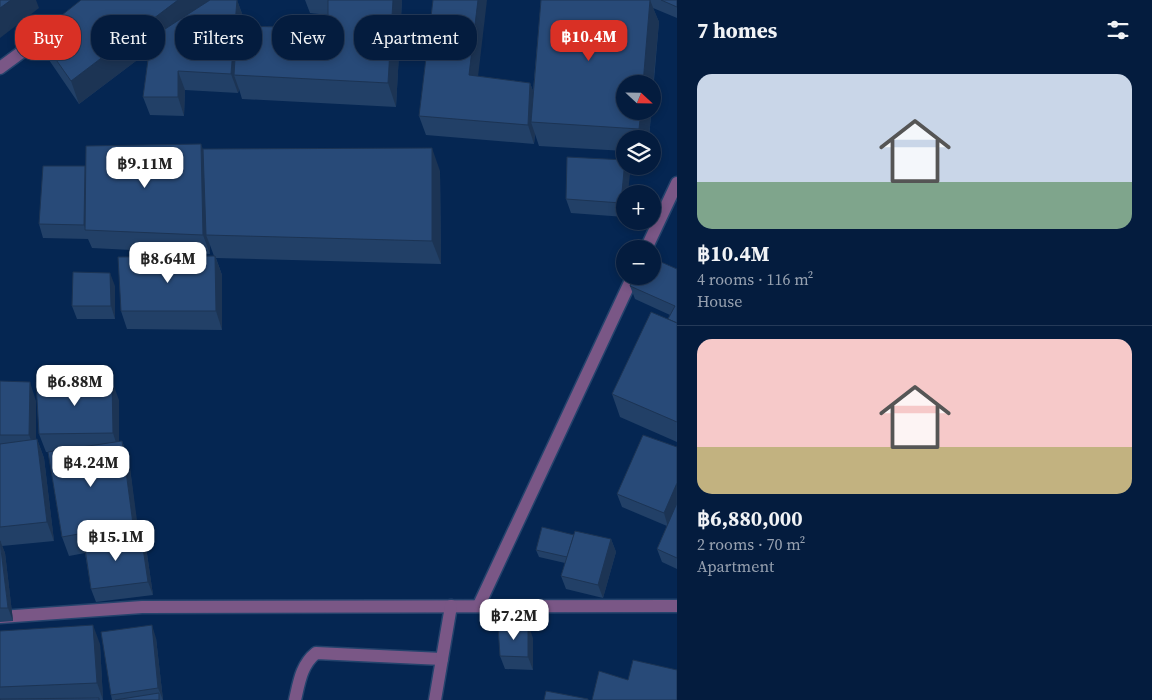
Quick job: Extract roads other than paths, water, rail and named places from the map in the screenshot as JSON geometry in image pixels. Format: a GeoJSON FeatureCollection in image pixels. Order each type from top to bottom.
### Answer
{"type":"FeatureCollection","features":[{"type":"Feature","properties":{"kind":"street"},"geometry":{"type":"LineString","coordinates":[[0,68],[15,57]]}},
{"type":"Feature","properties":{"kind":"street"},"geometry":{"type":"LineString","coordinates":[[650,240],[677,183]]}},
{"type":"Feature","properties":{"kind":"street"},"geometry":{"type":"LineString","coordinates":[[479,605],[629,285]]}},
{"type":"Feature","properties":{"kind":"street"},"geometry":{"type":"LineString","coordinates":[[434,700],[451,606]]}},
{"type":"Feature","properties":{"kind":"street"},"geometry":{"type":"LineString","coordinates":[[0,617],[142,607],[677,606]]}},
{"type":"Feature","properties":{"kind":"street"},"geometry":{"type":"LineString","coordinates":[[295,700],[302,670],[310,657],[316,653],[442,659]]}}]}
